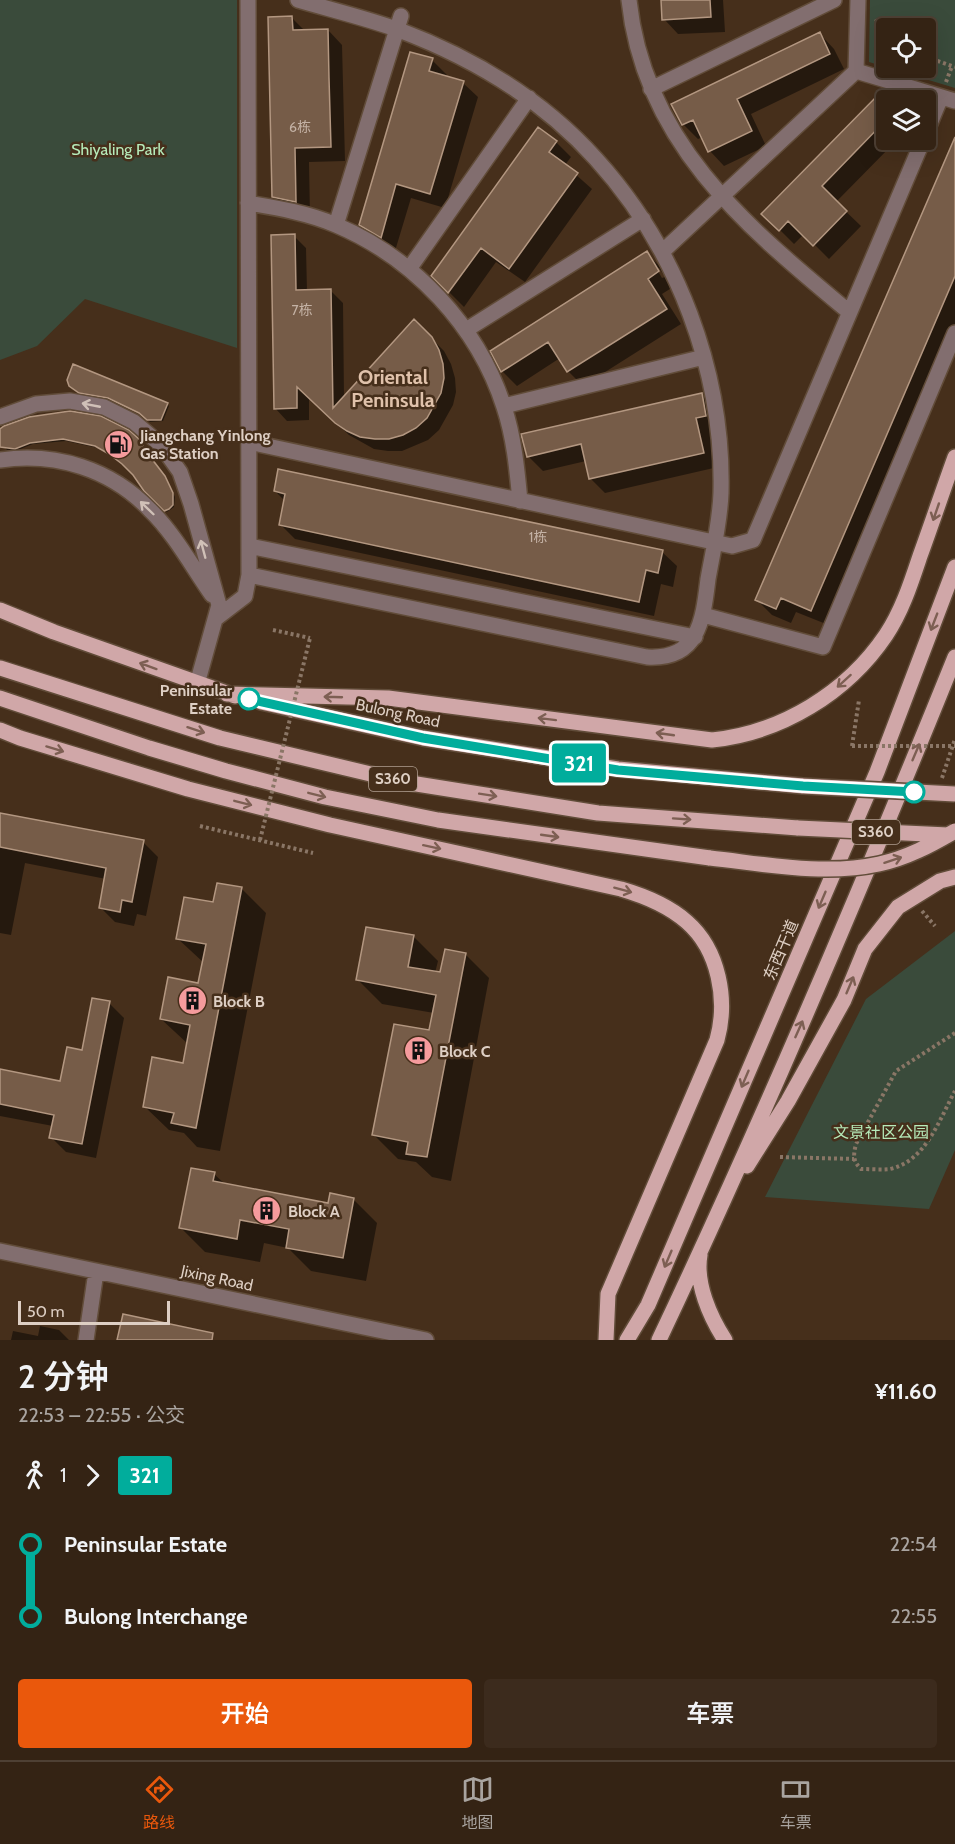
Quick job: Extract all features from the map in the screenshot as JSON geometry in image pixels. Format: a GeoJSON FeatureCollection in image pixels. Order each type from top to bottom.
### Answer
{"type":"FeatureCollection","features":[{"type":"Feature","properties":{"kind":"main road"},"geometry":{"type":"LineString","coordinates":[[227,694],[388,698],[712,740],[748,735],[794,716],[825,696],[873,652],[886,635],[909,588],[955,457]]}},
{"type":"Feature","properties":{"kind":"main road","name":"东西干道"},"geometry":{"type":"LineString","coordinates":[[627,1340],[648,1305],[873,783],[955,567]]}},
{"type":"Feature","properties":{"kind":"main road","name":"Bulong Road"},"geometry":{"type":"LineString","coordinates":[[0,610],[54,632],[227,694],[423,738],[618,770],[803,786],[955,794]]}},
{"type":"Feature","properties":{"kind":"main road"},"geometry":{"type":"LineString","coordinates":[[659,1340],[830,957],[955,657]]}},
{"type":"Feature","properties":{"kind":"main road","name":"S360"},"geometry":{"type":"LineString","coordinates":[[2,669],[220,738],[404,782],[598,813],[798,828],[955,834]]}},
{"type":"Feature","properties":{"kind":"main road"},"geometry":{"type":"LineString","coordinates":[[0,698],[226,771],[325,797],[438,820],[710,858],[810,869],[879,864],[918,852],[955,834]]}},
{"type":"Feature","properties":{"kind":"main road"},"geometry":{"type":"LineString","coordinates":[[0,730],[188,789],[330,825],[621,889],[647,897],[668,908],[691,926],[708,950],[717,974],[723,1005],[722,1022],[717,1040],[608,1294],[606,1340]]}},
{"type":"Feature","properties":{"kind":"main road"},"geometry":{"type":"LineString","coordinates":[[715,1216],[788,1101],[844,1000],[866,949],[898,907],[940,881],[955,877]]}},
{"type":"Feature","properties":{"kind":"main road"},"geometry":{"type":"LineString","coordinates":[[701,1247],[699,1263],[704,1292],[714,1321],[725,1340]]}},
{"type":"Feature","properties":{"kind":"street"},"geometry":{"type":"LineString","coordinates":[[217,612],[245,596],[249,575],[248,0]]}},
{"type":"Feature","properties":{"kind":"street"},"geometry":{"type":"LineString","coordinates":[[249,575],[661,658],[686,647],[695,637],[704,615],[721,495],[720,460],[712,391],[704,357],[682,294],[643,219],[597,159],[571,132],[529,98],[487,71],[428,42],[397,30],[298,0]]}},
{"type":"Feature","properties":{"kind":"street"},"geometry":{"type":"LineString","coordinates":[[629,0],[637,46],[651,89],[669,127],[685,151],[722,196],[805,276],[849,312]]}},
{"type":"Feature","properties":{"kind":"street"},"geometry":{"type":"LineString","coordinates":[[651,89],[834,0]]}},
{"type":"Feature","properties":{"kind":"street"},"geometry":{"type":"LineString","coordinates":[[662,252],[856,71],[858,0]]}},
{"type":"Feature","properties":{"kind":"street"},"geometry":{"type":"LineString","coordinates":[[336,225],[401,16]]}},
{"type":"Feature","properties":{"kind":"street"},"geometry":{"type":"LineString","coordinates":[[856,71],[948,99],[936,118]]}},
{"type":"Feature","properties":{"kind":"street"},"geometry":{"type":"LineString","coordinates":[[409,268],[529,98]]}},
{"type":"Feature","properties":{"kind":"street"},"geometry":{"type":"LineString","coordinates":[[249,442],[732,546],[753,540],[918,150]]}},
{"type":"Feature","properties":{"kind":"street"},"geometry":{"type":"LineString","coordinates":[[248,203],[293,211],[336,225],[374,244],[409,268],[440,297],[466,330],[488,367],[504,406],[516,453],[520,501]]}},
{"type":"Feature","properties":{"kind":"street"},"geometry":{"type":"LineString","coordinates":[[466,330],[643,219]]}},
{"type":"Feature","properties":{"kind":"street"},"geometry":{"type":"LineString","coordinates":[[704,615],[823,647],[955,333]]}},
{"type":"Feature","properties":{"kind":"street"},"geometry":{"type":"LineString","coordinates":[[504,406],[704,357]]}},
{"type":"Feature","properties":{"kind":"street"},"geometry":{"type":"LineString","coordinates":[[0,417],[36,404],[70,401],[104,407],[134,422],[160,444],[180,472],[191,504],[217,612],[197,684]]}},
{"type":"Feature","properties":{"kind":"street"},"geometry":{"type":"LineString","coordinates":[[0,460],[22,457],[58,460],[92,470],[124,487],[151,510],[217,612]]}},
{"type":"Feature","properties":{"kind":"street"},"geometry":{"type":"LineString","coordinates":[[249,546],[695,637]]}},
{"type":"Feature","properties":{"kind":"street","name":"Jixing Road"},"geometry":{"type":"LineString","coordinates":[[0,1251],[426,1340]]}},
{"type":"Feature","properties":{"kind":"street"},"geometry":{"type":"LineString","coordinates":[[86,1340],[96,1272]]}},
{"type":"Feature","properties":{"kind":"path"},"geometry":{"type":"LineString","coordinates":[[875,12],[876,18]]}},
{"type":"Feature","properties":{"kind":"path"},"geometry":{"type":"LineString","coordinates":[[936,60],[955,67]]}},
{"type":"Feature","properties":{"kind":"path"},"geometry":{"type":"LineString","coordinates":[[260,840],[310,638],[273,630]]}},
{"type":"Feature","properties":{"kind":"path"},"geometry":{"type":"LineString","coordinates":[[859,700],[852,746],[955,746]]}},
{"type":"Feature","properties":{"kind":"path"},"geometry":{"type":"LineString","coordinates":[[940,784],[955,739]]}},
{"type":"Feature","properties":{"kind":"path"},"geometry":{"type":"LineString","coordinates":[[200,826],[313,853]]}},
{"type":"Feature","properties":{"kind":"path"},"geometry":{"type":"LineString","coordinates":[[922,910],[935,926]]}},
{"type":"Feature","properties":{"kind":"path"},"geometry":{"type":"LineString","coordinates":[[955,1033],[896,1071],[856,1144],[854,1159],[861,1169],[889,1169],[907,1163],[925,1146],[955,1091]]}},
{"type":"Feature","properties":{"kind":"path"},"geometry":{"type":"LineString","coordinates":[[780,1157],[854,1159]]}},
{"type":"Feature","properties":{"kind":"green space","name":"Shiyaling Park"},"geometry":{"type":"Polygon","coordinates":[[[0,0],[237,0],[237,348],[85,299],[37,346],[0,360],[0,0]]]}},
{"type":"Feature","properties":{"kind":"green space"},"geometry":{"type":"Polygon","coordinates":[[[870,0],[955,0],[955,88],[922,78],[936,78],[936,18],[876,18],[876,64],[869,62],[870,0]]]}},
{"type":"Feature","properties":{"kind":"green space","name":"文景社区公园"},"geometry":{"type":"Polygon","coordinates":[[[955,931],[955,1150],[929,1209],[765,1197],[866,999],[955,931]]]}},
{"type":"Feature","properties":{"kind":"building"},"geometry":{"type":"Polygon","coordinates":[[[661,0],[710,0],[711,17],[662,20],[661,0]]]}},
{"type":"Feature","properties":{"kind":"building"},"geometry":{"type":"Polygon","coordinates":[[[292,16],[293,30],[328,29],[331,147],[295,148],[296,202],[272,197],[268,17],[292,16]]]}},
{"type":"Feature","properties":{"kind":"building"},"geometry":{"type":"Polygon","coordinates":[[[820,32],[830,54],[737,99],[752,131],[708,152],[693,120],[682,125],[671,104],[820,32]]]}},
{"type":"Feature","properties":{"kind":"building"},"geometry":{"type":"Polygon","coordinates":[[[410,52],[433,58],[429,71],[464,81],[430,194],[396,184],[381,238],[359,225],[410,52]]]}},
{"type":"Feature","properties":{"kind":"building"},"geometry":{"type":"Polygon","coordinates":[[[876,97],[876,130],[822,186],[847,211],[813,246],[788,221],[779,231],[761,214],[876,97]]]}},
{"type":"Feature","properties":{"kind":"building"},"geometry":{"type":"Polygon","coordinates":[[[538,127],[557,141],[549,152],[578,173],[509,269],[481,248],[448,293],[431,276],[538,127]]]}},
{"type":"Feature","properties":{"kind":"building"},"geometry":{"type":"Polygon","coordinates":[[[955,137],[955,276],[811,611],[781,598],[776,609],[755,600],[955,137]]]}},
{"type":"Feature","properties":{"kind":"building"},"geometry":{"type":"Polygon","coordinates":[[[295,234],[296,290],[331,289],[333,408],[414,319],[432,337],[439,350],[444,378],[441,393],[427,418],[416,428],[389,439],[360,437],[335,423],[297,387],[297,408],[274,409],[271,235],[295,234]]]}},
{"type":"Feature","properties":{"kind":"building"},"geometry":{"type":"Polygon","coordinates":[[[647,251],[659,271],[648,279],[667,309],[567,372],[548,342],[501,372],[490,351],[647,251]]]}},
{"type":"Feature","properties":{"kind":"building"},"geometry":{"type":"Polygon","coordinates":[[[73,364],[168,403],[161,420],[147,420],[139,413],[108,398],[79,393],[69,386],[67,380],[73,364]]]}},
{"type":"Feature","properties":{"kind":"building"},"geometry":{"type":"Polygon","coordinates":[[[702,393],[706,416],[696,418],[704,453],[589,479],[581,444],[527,457],[521,434],[702,393]]]}},
{"type":"Feature","properties":{"kind":"building"},"geometry":{"type":"Polygon","coordinates":[[[70,411],[101,416],[129,430],[140,440],[165,476],[173,493],[173,505],[164,511],[122,464],[95,446],[63,439],[30,443],[15,449],[0,447],[0,429],[4,426],[29,417],[70,411]]]}},
{"type":"Feature","properties":{"kind":"building"},"geometry":{"type":"Polygon","coordinates":[[[278,469],[663,550],[658,573],[646,570],[639,602],[279,525],[285,494],[274,491],[278,469]]]}},
{"type":"Feature","properties":{"kind":"building"},"geometry":{"type":"Polygon","coordinates":[[[0,813],[144,840],[132,902],[122,900],[120,912],[99,908],[106,868],[0,847],[0,813]]]}},
{"type":"Feature","properties":{"kind":"building","name":"Block B"},"geometry":{"type":"Polygon","coordinates":[[[217,883],[242,887],[196,1128],[171,1123],[174,1113],[143,1107],[152,1057],[183,1063],[190,1025],[160,1019],[168,977],[198,983],[206,944],[176,939],[184,897],[213,902],[217,883]]]}},
{"type":"Feature","properties":{"kind":"building","name":"Block C"},"geometry":{"type":"Polygon","coordinates":[[[366,927],[414,935],[408,967],[440,972],[445,949],[466,953],[427,1157],[406,1154],[408,1142],[372,1135],[394,1024],[429,1030],[436,995],[356,980],[366,927]]]}},
{"type":"Feature","properties":{"kind":"building"},"geometry":{"type":"Polygon","coordinates":[[[92,998],[110,1001],[82,1144],[49,1138],[54,1115],[0,1104],[0,1069],[60,1081],[67,1047],[82,1050],[92,998]]]}},
{"type":"Feature","properties":{"kind":"building","name":"Block A"},"geometry":{"type":"Polygon","coordinates":[[[191,1168],[215,1172],[213,1181],[328,1203],[330,1193],[354,1198],[343,1258],[286,1248],[289,1229],[240,1220],[237,1239],[179,1228],[191,1168]]]}},
{"type":"Feature","properties":{"kind":"building"},"geometry":{"type":"Polygon","coordinates":[[[123,1314],[213,1333],[212,1340],[117,1340],[123,1314]]]}},
{"type":"Feature","properties":{"kind":"bus line","name":"321"},"geometry":{"type":"LineString","coordinates":[[249,699],[423,738],[618,770],[803,786],[914,792]]}},
{"type":"Feature","properties":{"kind":"place","name":"Jiangchang Yinlong Gas Station"},"geometry":{"type":"Point","coordinates":[119,444]}},
{"type":"Feature","properties":{"kind":"place","name":"Peninsular Estate"},"geometry":{"type":"Point","coordinates":[249,699]}},
{"type":"Feature","properties":{"kind":"place","name":"Block B"},"geometry":{"type":"Point","coordinates":[192,1001]}},
{"type":"Feature","properties":{"kind":"place","name":"Block C"},"geometry":{"type":"Point","coordinates":[418,1051]}},
{"type":"Feature","properties":{"kind":"place","name":"Block A"},"geometry":{"type":"Point","coordinates":[267,1211]}},
{"type":"Feature","properties":{"kind":"district","name":"Oriental Peninsula"},"geometry":{"type":"Point","coordinates":[393,388]}}]}
